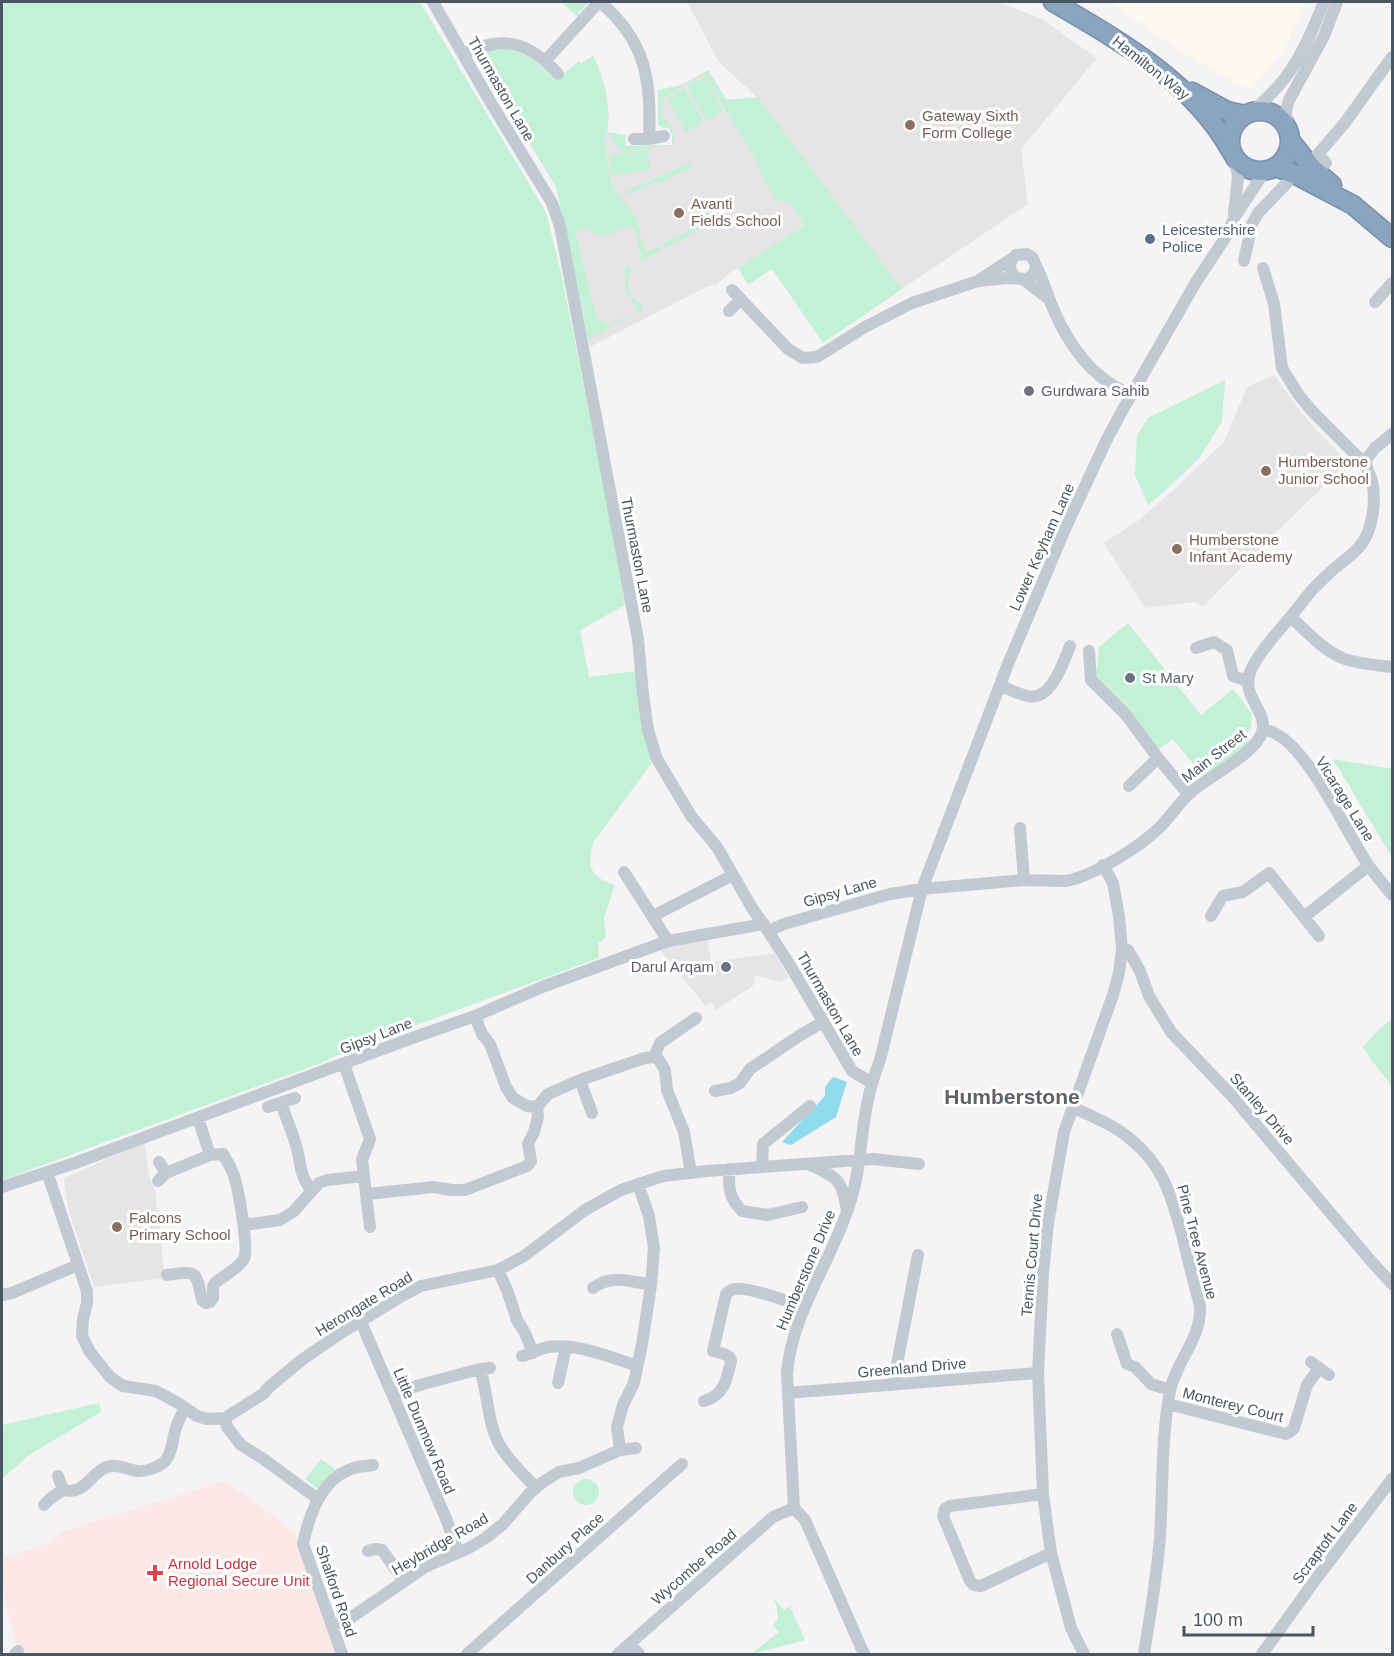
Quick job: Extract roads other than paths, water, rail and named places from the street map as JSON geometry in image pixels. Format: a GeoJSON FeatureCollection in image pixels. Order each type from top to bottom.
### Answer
{"type":"FeatureCollection","features":[{"type":"Feature","properties":{"kind":"highway","name":"Hamilton Way"},"geometry":{"type":"LineString","coordinates":[[1053,2],[1118,41],[1177,84],[1222,134],[1233,155]]}},
{"type":"Feature","properties":{"kind":"highway"},"geometry":{"type":"LineString","coordinates":[[1177,84],[1227,111],[1273,113],[1281,119],[1312,168],[1392,238]]}},
{"type":"Feature","properties":{"kind":"highway"},"geometry":{"type":"LineString","coordinates":[[1249,113],[1238,120],[1230,135],[1233,155],[1241,165],[1256,171],[1270,169],[1296,175],[1353,205]]}},
{"type":"Feature","properties":{"kind":"highway"},"geometry":{"type":"LineString","coordinates":[[1270,169],[1285,158],[1289,149],[1289,134]]}},
{"type":"Feature","properties":{"kind":"street","name":"Thurmaston Lane"},"geometry":{"type":"LineString","coordinates":[[433,2],[490,103],[552,204],[560,226],[638,639],[648,730],[657,759],[691,816],[717,847],[852,1071],[872,1083]]}},
{"type":"Feature","properties":{"kind":"street"},"geometry":{"type":"LineString","coordinates":[[545,61],[599,2],[626,29],[644,65],[650,94],[649,139]]}},
{"type":"Feature","properties":{"kind":"street"},"geometry":{"type":"LineString","coordinates":[[1249,113],[1266,100],[1286,77],[1312,32],[1324,2]]}},
{"type":"Feature","properties":{"kind":"street"},"geometry":{"type":"LineString","coordinates":[[1289,134],[1286,111],[1289,100],[1324,36],[1337,2]]}},
{"type":"Feature","properties":{"kind":"street"},"geometry":{"type":"LineString","coordinates":[[463,54],[489,44],[506,43],[527,48],[558,74]]}},
{"type":"Feature","properties":{"kind":"street"},"geometry":{"type":"LineString","coordinates":[[1326,163],[1318,154],[1344,124],[1392,57]]}},
{"type":"Feature","properties":{"kind":"street"},"geometry":{"type":"LineString","coordinates":[[633,139],[664,136]]}},
{"type":"Feature","properties":{"kind":"street","name":"Lower Keyham Lane"},"geometry":{"type":"LineString","coordinates":[[1233,155],[1238,177],[1234,218]]}},
{"type":"Feature","properties":{"kind":"street","name":"Lower Keyham Lane"},"geometry":{"type":"LineString","coordinates":[[922,889],[1000,686],[1065,527],[1106,441],[1196,282],[1227,235],[1234,218],[1270,169]]}},
{"type":"Feature","properties":{"kind":"street"},"geometry":{"type":"LineString","coordinates":[[1244,261],[1252,224],[1258,213],[1287,183]]}},
{"type":"Feature","properties":{"kind":"street"},"geometry":{"type":"LineString","coordinates":[[1227,235],[1247,244]]}},
{"type":"Feature","properties":{"kind":"street"},"geometry":{"type":"LineString","coordinates":[[729,310],[736,295],[788,349],[809,359],[820,356],[865,327],[897,310],[978,280],[1019,254],[1027,254],[1033,258],[1064,330],[1079,353],[1109,384],[1132,394]]}},
{"type":"Feature","properties":{"kind":"street"},"geometry":{"type":"LineString","coordinates":[[1013,258],[1010,270],[1015,277],[1050,301]]}},
{"type":"Feature","properties":{"kind":"street"},"geometry":{"type":"LineString","coordinates":[[978,280],[1027,279],[1034,274],[1036,266]]}},
{"type":"Feature","properties":{"kind":"street"},"geometry":{"type":"LineString","coordinates":[[1263,268],[1261,282],[1274,304],[1272,337],[1282,368],[1298,394],[1343,443],[1360,459],[1366,460]]}},
{"type":"Feature","properties":{"kind":"street"},"geometry":{"type":"LineString","coordinates":[[1375,302],[1392,283]]}},
{"type":"Feature","properties":{"kind":"street"},"geometry":{"type":"LineString","coordinates":[[1196,648],[1214,642],[1227,650],[1233,676],[1248,681],[1250,670],[1261,652],[1312,590],[1357,550],[1366,539],[1371,526],[1374,504],[1372,482],[1366,460],[1375,447],[1392,434]]}},
{"type":"Feature","properties":{"kind":"street"},"geometry":{"type":"LineString","coordinates":[[1291,616],[1320,644],[1336,655],[1356,662],[1392,668]]}},
{"type":"Feature","properties":{"kind":"street"},"geometry":{"type":"LineString","coordinates":[[1000,686],[1029,697],[1037,695],[1051,686],[1070,646]]}},
{"type":"Feature","properties":{"kind":"street"},"geometry":{"type":"LineString","coordinates":[[1089,651],[1091,680],[1126,715],[1188,794]]}},
{"type":"Feature","properties":{"kind":"street","name":"Main Street"},"geometry":{"type":"LineString","coordinates":[[922,889],[1024,880],[1066,881],[1079,878],[1131,849],[1159,828],[1188,794],[1257,743],[1263,730],[1262,720],[1250,695],[1248,681]]}},
{"type":"Feature","properties":{"kind":"street","name":"Vicarage Lane"},"geometry":{"type":"LineString","coordinates":[[1263,730],[1276,732],[1288,742],[1314,774],[1368,866],[1392,895]]}},
{"type":"Feature","properties":{"kind":"street"},"geometry":{"type":"LineString","coordinates":[[1129,786],[1158,758]]}},
{"type":"Feature","properties":{"kind":"street"},"geometry":{"type":"LineString","coordinates":[[1020,828],[1024,880]]}},
{"type":"Feature","properties":{"kind":"street","name":"Tennis Court Drive"},"geometry":{"type":"LineString","coordinates":[[1084,1654],[1071,1628],[1051,1553],[1043,1494],[1038,1373],[1048,1223],[1064,1132],[1119,973],[1122,949],[1119,916],[1113,883],[1103,866]]}},
{"type":"Feature","properties":{"kind":"street"},"geometry":{"type":"LineString","coordinates":[[1304,917],[1368,866]]}},
{"type":"Feature","properties":{"kind":"street"},"geometry":{"type":"LineString","coordinates":[[624,872],[668,941]]}},
{"type":"Feature","properties":{"kind":"street"},"geometry":{"type":"LineString","coordinates":[[1212,916],[1223,896],[1243,892],[1269,873],[1319,936]]}},
{"type":"Feature","properties":{"kind":"street"},"geometry":{"type":"LineString","coordinates":[[653,916],[734,875]]}},
{"type":"Feature","properties":{"kind":"street","name":"Gipsy Lane"},"geometry":{"type":"LineString","coordinates":[[2,1187],[475,1016],[542,987],[668,941],[784,924],[879,897],[922,889]]}},
{"type":"Feature","properties":{"kind":"street","name":"Humberstone Drive"},"geometry":{"type":"LineString","coordinates":[[794,1508],[788,1393],[789,1355],[804,1307],[836,1240],[856,1182],[872,1083],[880,1060],[922,889]]}},
{"type":"Feature","properties":{"kind":"street","name":"Stanley Drive"},"geometry":{"type":"LineString","coordinates":[[1122,949],[1128,950],[1135,961],[1149,996],[1170,1032],[1231,1095],[1392,1284]]}},
{"type":"Feature","properties":{"kind":"street"},"geometry":{"type":"LineString","coordinates":[[475,1016],[482,1034],[490,1044],[506,1087],[513,1098],[526,1106],[537,1107]]}},
{"type":"Feature","properties":{"kind":"street"},"geometry":{"type":"LineString","coordinates":[[654,1057],[660,1043],[696,1018]]}},
{"type":"Feature","properties":{"kind":"street"},"geometry":{"type":"LineString","coordinates":[[715,1091],[731,1088],[740,1083],[755,1065],[823,1022]]}},
{"type":"Feature","properties":{"kind":"street"},"geometry":{"type":"LineString","coordinates":[[367,1194],[434,1187],[465,1190],[527,1166],[531,1161],[528,1144],[538,1117],[537,1107],[548,1094],[580,1080],[654,1057],[659,1060],[664,1070],[667,1090],[684,1132],[691,1173]]}},
{"type":"Feature","properties":{"kind":"street"},"geometry":{"type":"LineString","coordinates":[[344,1064],[370,1139],[362,1160],[370,1227]]}},
{"type":"Feature","properties":{"kind":"street"},"geometry":{"type":"LineString","coordinates":[[580,1080],[592,1113]]}},
{"type":"Feature","properties":{"kind":"street"},"geometry":{"type":"LineString","coordinates":[[268,1107],[295,1098]]}},
{"type":"Feature","properties":{"kind":"street"},"geometry":{"type":"LineString","coordinates":[[281,1103],[306,1184],[312,1190]]}},
{"type":"Feature","properties":{"kind":"street"},"geometry":{"type":"LineString","coordinates":[[762,1167],[763,1144],[810,1106]]}},
{"type":"Feature","properties":{"kind":"street","name":"Pine Tree Avenue"},"geometry":{"type":"LineString","coordinates":[[1072,1107],[1113,1127],[1138,1145],[1160,1171],[1170,1193],[1200,1306],[1197,1331],[1170,1390],[1165,1426],[1160,1540],[1144,1654]]}},
{"type":"Feature","properties":{"kind":"street"},"geometry":{"type":"LineString","coordinates":[[198,1118],[210,1155]]}},
{"type":"Feature","properties":{"kind":"street"},"geometry":{"type":"LineString","coordinates":[[159,1162],[162,1177],[210,1155],[224,1154],[233,1172],[244,1225],[245,1254],[243,1259],[215,1283],[213,1298],[210,1302],[202,1300],[198,1278],[194,1274],[190,1272],[167,1275]]}},
{"type":"Feature","properties":{"kind":"street","name":"Herongate Road"},"geometry":{"type":"LineString","coordinates":[[225,1418],[263,1394],[303,1359],[402,1296],[421,1286],[498,1270],[524,1256],[585,1210],[621,1190],[663,1176],[729,1169],[873,1160],[919,1164]]}},
{"type":"Feature","properties":{"kind":"street"},"geometry":{"type":"LineString","coordinates":[[809,1164],[836,1179],[843,1191],[847,1212]]}},
{"type":"Feature","properties":{"kind":"street"},"geometry":{"type":"LineString","coordinates":[[729,1169],[731,1198],[742,1211],[768,1215],[802,1208]]}},
{"type":"Feature","properties":{"kind":"street"},"geometry":{"type":"LineString","coordinates":[[47,1172],[87,1291],[82,1336],[90,1352],[110,1377],[123,1386],[156,1391],[178,1402],[197,1416],[207,1419],[225,1418],[227,1426],[241,1445],[318,1499]]}},
{"type":"Feature","properties":{"kind":"street"},"geometry":{"type":"LineString","coordinates":[[244,1225],[280,1220],[293,1212],[319,1183],[363,1176]]}},
{"type":"Feature","properties":{"kind":"street"},"geometry":{"type":"LineString","coordinates":[[620,1450],[617,1426],[623,1405],[634,1383],[651,1285],[654,1248],[649,1216],[638,1184]]}},
{"type":"Feature","properties":{"kind":"street"},"geometry":{"type":"LineString","coordinates":[[893,1385],[918,1255]]}},
{"type":"Feature","properties":{"kind":"street"},"geometry":{"type":"LineString","coordinates":[[2,1294],[12,1293],[78,1265]]}},
{"type":"Feature","properties":{"kind":"street"},"geometry":{"type":"LineString","coordinates":[[498,1270],[517,1320],[525,1333],[527,1355],[550,1347],[582,1348],[637,1366]]}},
{"type":"Feature","properties":{"kind":"street"},"geometry":{"type":"LineString","coordinates":[[593,1288],[611,1279],[651,1285]]}},
{"type":"Feature","properties":{"kind":"street"},"geometry":{"type":"LineString","coordinates":[[713,1351],[726,1294],[730,1290],[742,1289],[804,1307]]}},
{"type":"Feature","properties":{"kind":"street","name":"Little Dunmow Road"},"geometry":{"type":"LineString","coordinates":[[361,1322],[447,1521],[458,1553]]}},
{"type":"Feature","properties":{"kind":"street"},"geometry":{"type":"LineString","coordinates":[[1118,1334],[1126,1364],[1135,1367],[1151,1384],[1170,1390]]}},
{"type":"Feature","properties":{"kind":"street"},"geometry":{"type":"LineString","coordinates":[[558,1383],[566,1347]]}},
{"type":"Feature","properties":{"kind":"street"},"geometry":{"type":"LineString","coordinates":[[699,1348],[728,1356],[731,1361],[726,1384],[720,1393],[704,1401]]}},
{"type":"Feature","properties":{"kind":"street","name":"Monterey Court"},"geometry":{"type":"LineString","coordinates":[[1168,1404],[1286,1434],[1294,1428],[1307,1385],[1320,1368]]}},
{"type":"Feature","properties":{"kind":"street"},"geometry":{"type":"LineString","coordinates":[[393,1394],[485,1369],[483,1380],[487,1404],[498,1441],[511,1461],[536,1488]]}},
{"type":"Feature","properties":{"kind":"street","name":"Greenland Drive"},"geometry":{"type":"LineString","coordinates":[[788,1393],[1038,1373]]}},
{"type":"Feature","properties":{"kind":"street"},"geometry":{"type":"LineString","coordinates":[[44,1505],[63,1491],[78,1490],[102,1469],[110,1466],[120,1465],[137,1471],[154,1468],[165,1461],[174,1446],[176,1426],[185,1408]]}},
{"type":"Feature","properties":{"kind":"street","name":"Heybridge Road"},"geometry":{"type":"LineString","coordinates":[[332,1625],[346,1621],[425,1567],[487,1537],[503,1524],[536,1488],[559,1472],[579,1468],[620,1450],[636,1448]]}},
{"type":"Feature","properties":{"kind":"street","name":"Shalford Road"},"geometry":{"type":"LineString","coordinates":[[342,1654],[303,1544],[318,1499],[338,1475],[352,1468],[373,1465]]}},
{"type":"Feature","properties":{"kind":"street","name":"Danbury Place"},"geometry":{"type":"LineString","coordinates":[[467,1654],[556,1577],[674,1467]]}},
{"type":"Feature","properties":{"kind":"street"},"geometry":{"type":"LineString","coordinates":[[58,1476],[63,1491]]}},
{"type":"Feature","properties":{"kind":"street","name":"Scraptoft Lane"},"geometry":{"type":"LineString","coordinates":[[1262,1654],[1392,1479]]}},
{"type":"Feature","properties":{"kind":"street"},"geometry":{"type":"LineString","coordinates":[[1043,1494],[950,1506],[945,1509],[944,1516],[970,1581],[974,1585],[981,1586],[1051,1553]]}},
{"type":"Feature","properties":{"kind":"street"},"geometry":{"type":"LineString","coordinates":[[794,1508],[805,1520],[864,1654]]}},
{"type":"Feature","properties":{"kind":"street","name":"Wycombe Road"},"geometry":{"type":"LineString","coordinates":[[618,1654],[773,1517],[794,1508]]}},
{"type":"Feature","properties":{"kind":"street"},"geometry":{"type":"LineString","coordinates":[[368,1551],[381,1550],[404,1581]]}},
{"type":"Feature","properties":{"kind":"street"},"geometry":{"type":"LineString","coordinates":[[630,1644],[639,1654]]}},
{"type":"Feature","properties":{"kind":"water"},"geometry":{"type":"Polygon","coordinates":[[[833,1077],[847,1082],[836,1117],[791,1145],[782,1142],[825,1096],[825,1087],[833,1077]]]}},
{"type":"Feature","properties":{"kind":"place","name":"Gateway Sixth Form College"},"geometry":{"type":"Point","coordinates":[910,125]}},
{"type":"Feature","properties":{"kind":"place","name":"Avanti Fields School"},"geometry":{"type":"Point","coordinates":[679,213]}},
{"type":"Feature","properties":{"kind":"place","name":"Leicestershire Police"},"geometry":{"type":"Point","coordinates":[1150,239]}},
{"type":"Feature","properties":{"kind":"place","name":"Gurdwara Sahib"},"geometry":{"type":"Point","coordinates":[1029,391]}},
{"type":"Feature","properties":{"kind":"place","name":"Humberstone Junior School"},"geometry":{"type":"Point","coordinates":[1266,471]}},
{"type":"Feature","properties":{"kind":"place","name":"Humberstone Infant Academy"},"geometry":{"type":"Point","coordinates":[1177,549]}},
{"type":"Feature","properties":{"kind":"place","name":"St Mary"},"geometry":{"type":"Point","coordinates":[1130,678]}},
{"type":"Feature","properties":{"kind":"place","name":"Darul Arqam"},"geometry":{"type":"Point","coordinates":[726,967]}},
{"type":"Feature","properties":{"kind":"place","name":"Falcons Primary School"},"geometry":{"type":"Point","coordinates":[117,1227]}},
{"type":"Feature","properties":{"kind":"place","name":"Arnold Lodge Regional Secure Unit"},"geometry":{"type":"Point","coordinates":[155,1573]}},
{"type":"Feature","properties":{"kind":"district","name":"Humberstone"},"geometry":{"type":"Point","coordinates":[1012,1097]}}]}
